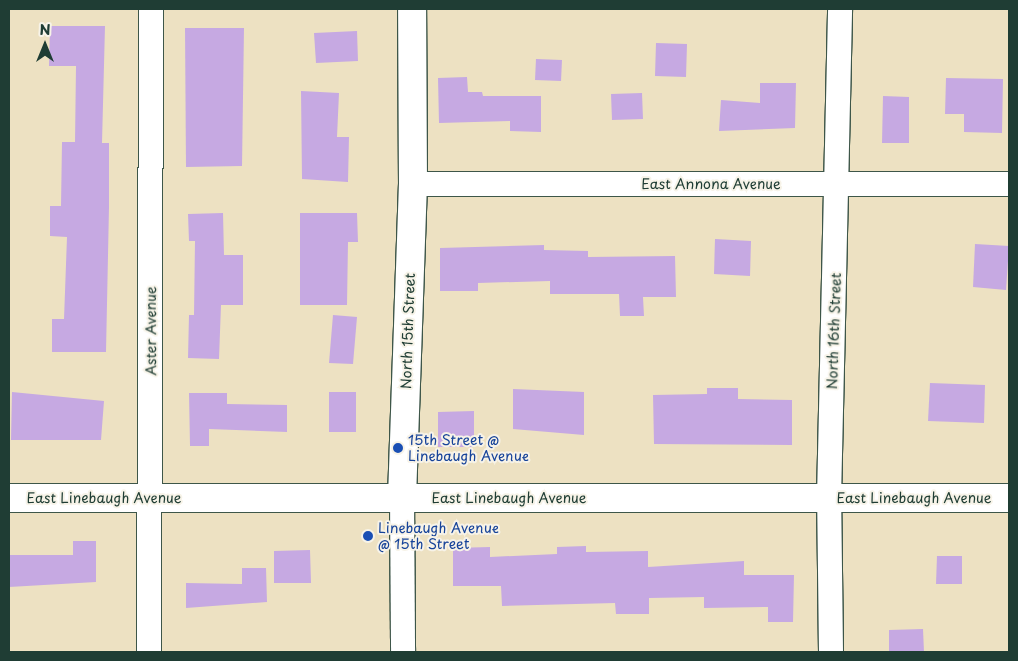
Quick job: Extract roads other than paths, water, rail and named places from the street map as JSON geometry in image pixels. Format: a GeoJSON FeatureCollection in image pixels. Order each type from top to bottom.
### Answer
{"type":"FeatureCollection","features":[{"type":"Feature","properties":{"kind":"street","name":"Aster Avenue"},"geometry":{"type":"LineString","coordinates":[[149,652],[151,498],[151,9]]}},
{"type":"Feature","properties":{"kind":"street","name":"North 15th Street"},"geometry":{"type":"LineString","coordinates":[[403,652],[402,498],[413,184],[412,9]]}},
{"type":"Feature","properties":{"kind":"street","name":"North 16th Street"},"geometry":{"type":"LineString","coordinates":[[831,652],[829,498],[838,184],[840,9]]}},
{"type":"Feature","properties":{"kind":"street","name":"East Annona Avenue"},"geometry":{"type":"LineString","coordinates":[[413,184],[1009,184]]}},
{"type":"Feature","properties":{"kind":"street","name":"East Linebaugh Avenue"},"geometry":{"type":"LineString","coordinates":[[9,498],[1009,498]]}},
{"type":"Feature","properties":{"kind":"place","name":"15th Street @ Linebaugh Avenue"},"geometry":{"type":"Point","coordinates":[398,448]}},
{"type":"Feature","properties":{"kind":"place","name":"Linebaugh Avenue @ 15th Street"},"geometry":{"type":"Point","coordinates":[368,536]}}]}
